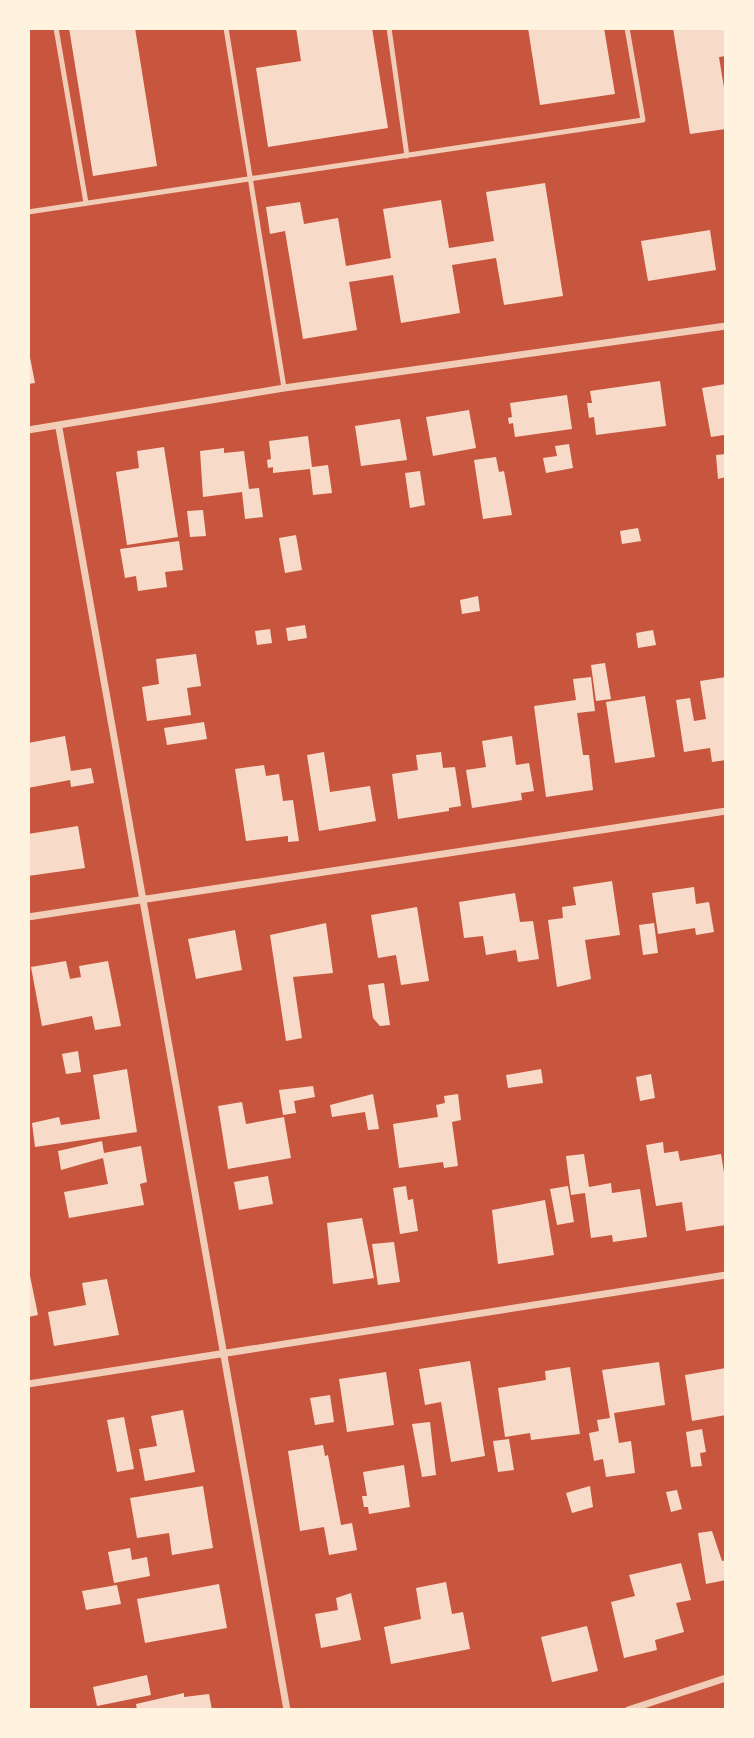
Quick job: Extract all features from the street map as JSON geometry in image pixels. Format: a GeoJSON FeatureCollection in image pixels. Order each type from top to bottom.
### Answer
{"type":"FeatureCollection","features":[{"type":"Feature","properties":{"kind":"street"},"geometry":{"type":"LineString","coordinates":[[28,430],[59,428],[284,388],[726,326]]}},
{"type":"Feature","properties":{"kind":"street"},"geometry":{"type":"LineString","coordinates":[[59,428],[287,1710]]}},
{"type":"Feature","properties":{"kind":"street"},"geometry":{"type":"LineString","coordinates":[[28,917],[726,811]]}},
{"type":"Feature","properties":{"kind":"street"},"geometry":{"type":"LineString","coordinates":[[28,1384],[726,1275]]}},
{"type":"Feature","properties":{"kind":"street"},"geometry":{"type":"LineString","coordinates":[[628,1710],[726,1678]]}},
{"type":"Feature","properties":{"kind":"lane"},"geometry":{"type":"LineString","coordinates":[[56,28],[86,204]]}},
{"type":"Feature","properties":{"kind":"lane"},"geometry":{"type":"LineString","coordinates":[[226,28],[284,388]]}},
{"type":"Feature","properties":{"kind":"lane"},"geometry":{"type":"LineString","coordinates":[[389,28],[407,156]]}},
{"type":"Feature","properties":{"kind":"lane"},"geometry":{"type":"LineString","coordinates":[[28,212],[643,120],[627,28]]}},
{"type":"Feature","properties":{"kind":"building"},"geometry":{"type":"Polygon","coordinates":[[[69,28],[135,28],[157,166],[93,176],[69,28]]]}},
{"type":"Feature","properties":{"kind":"building"},"geometry":{"type":"Polygon","coordinates":[[[296,28],[372,28],[388,128],[268,147],[256,68],[301,61],[296,28]]]}},
{"type":"Feature","properties":{"kind":"building"},"geometry":{"type":"Polygon","coordinates":[[[528,28],[604,28],[615,94],[540,105],[528,28]]]}},
{"type":"Feature","properties":{"kind":"building"},"geometry":{"type":"Polygon","coordinates":[[[673,28],[726,28],[726,56],[719,57],[726,100],[726,129],[690,134],[673,28]]]}},
{"type":"Feature","properties":{"kind":"building"},"geometry":{"type":"Polygon","coordinates":[[[545,183],[563,296],[504,305],[496,258],[452,265],[460,313],[401,323],[393,275],[349,282],[357,330],[303,339],[285,231],[270,234],[266,207],[300,202],[304,224],[338,218],[346,266],[391,258],[383,209],[441,200],[449,248],[494,241],[486,192],[545,183]]]}},
{"type":"Feature","properties":{"kind":"building"},"geometry":{"type":"Polygon","coordinates":[[[710,230],[716,270],[648,281],[641,241],[710,230]]]}},
{"type":"Feature","properties":{"kind":"building"},"geometry":{"type":"Polygon","coordinates":[[[28,347],[35,383],[28,384],[28,347]]]}},
{"type":"Feature","properties":{"kind":"building"},"geometry":{"type":"Polygon","coordinates":[[[660,381],[666,426],[596,435],[594,417],[589,418],[587,403],[592,403],[590,391],[660,381]]]}},
{"type":"Feature","properties":{"kind":"building"},"geometry":{"type":"Polygon","coordinates":[[[726,384],[724,435],[711,437],[702,388],[726,384]]]}},
{"type":"Feature","properties":{"kind":"building"},"geometry":{"type":"Polygon","coordinates":[[[567,395],[572,429],[515,437],[513,423],[509,424],[508,418],[512,417],[510,403],[567,395]]]}},
{"type":"Feature","properties":{"kind":"building"},"geometry":{"type":"Polygon","coordinates":[[[469,410],[476,448],[433,456],[426,417],[469,410]]]}},
{"type":"Feature","properties":{"kind":"building"},"geometry":{"type":"Polygon","coordinates":[[[400,419],[407,460],[361,466],[355,426],[400,419]]]}},
{"type":"Feature","properties":{"kind":"building"},"geometry":{"type":"Polygon","coordinates":[[[308,436],[312,467],[328,465],[332,493],[313,495],[310,469],[273,473],[273,467],[268,468],[267,460],[271,459],[269,441],[308,436]]]}},
{"type":"Feature","properties":{"kind":"building"},"geometry":{"type":"Polygon","coordinates":[[[569,444],[573,468],[546,473],[543,458],[557,456],[555,446],[569,444]]]}},
{"type":"Feature","properties":{"kind":"building"},"geometry":{"type":"Polygon","coordinates":[[[164,447],[178,537],[127,545],[116,472],[139,468],[137,451],[164,447]]]}},
{"type":"Feature","properties":{"kind":"building"},"geometry":{"type":"Polygon","coordinates":[[[224,448],[224,453],[244,451],[249,489],[259,488],[263,517],[245,519],[242,492],[203,497],[200,451],[224,448]]]}},
{"type":"Feature","properties":{"kind":"building"},"geometry":{"type":"Polygon","coordinates":[[[726,454],[726,477],[718,479],[716,455],[726,454]]]}},
{"type":"Feature","properties":{"kind":"building"},"geometry":{"type":"Polygon","coordinates":[[[496,457],[499,472],[504,471],[512,515],[483,519],[474,460],[496,457]]]}},
{"type":"Feature","properties":{"kind":"building"},"geometry":{"type":"Polygon","coordinates":[[[420,471],[425,505],[410,508],[405,473],[420,471]]]}},
{"type":"Feature","properties":{"kind":"building"},"geometry":{"type":"Polygon","coordinates":[[[203,510],[206,536],[190,537],[187,511],[203,510]]]}},
{"type":"Feature","properties":{"kind":"building"},"geometry":{"type":"Polygon","coordinates":[[[638,528],[641,541],[622,544],[620,531],[638,528]]]}},
{"type":"Feature","properties":{"kind":"building"},"geometry":{"type":"Polygon","coordinates":[[[296,535],[302,570],[285,573],[279,538],[296,535]]]}},
{"type":"Feature","properties":{"kind":"building"},"geometry":{"type":"Polygon","coordinates":[[[179,541],[183,570],[165,572],[167,587],[138,591],[136,576],[125,578],[120,549],[179,541]]]}},
{"type":"Feature","properties":{"kind":"building"},"geometry":{"type":"Polygon","coordinates":[[[478,596],[480,611],[462,614],[460,600],[478,596]]]}},
{"type":"Feature","properties":{"kind":"building"},"geometry":{"type":"Polygon","coordinates":[[[305,625],[307,638],[288,641],[286,628],[305,625]]]}},
{"type":"Feature","properties":{"kind":"building"},"geometry":{"type":"Polygon","coordinates":[[[270,629],[272,643],[257,645],[255,631],[270,629]]]}},
{"type":"Feature","properties":{"kind":"building"},"geometry":{"type":"Polygon","coordinates":[[[653,630],[656,645],[638,648],[636,633],[653,630]]]}},
{"type":"Feature","properties":{"kind":"building"},"geometry":{"type":"Polygon","coordinates":[[[196,654],[201,686],[187,688],[191,715],[147,721],[142,687],[159,684],[156,659],[196,654]]]}},
{"type":"Feature","properties":{"kind":"building"},"geometry":{"type":"Polygon","coordinates":[[[605,663],[611,699],[596,701],[591,665],[605,663]]]}},
{"type":"Feature","properties":{"kind":"building"},"geometry":{"type":"Polygon","coordinates":[[[591,677],[595,711],[577,713],[583,755],[589,755],[593,790],[546,797],[534,706],[576,700],[573,679],[591,677]]]}},
{"type":"Feature","properties":{"kind":"building"},"geometry":{"type":"Polygon","coordinates":[[[726,677],[726,760],[712,762],[710,748],[684,752],[676,700],[690,698],[694,721],[706,719],[700,681],[726,677]]]}},
{"type":"Feature","properties":{"kind":"building"},"geometry":{"type":"Polygon","coordinates":[[[645,696],[655,757],[615,763],[606,702],[645,696]]]}},
{"type":"Feature","properties":{"kind":"building"},"geometry":{"type":"Polygon","coordinates":[[[204,722],[207,739],[167,745],[164,728],[204,722]]]}},
{"type":"Feature","properties":{"kind":"building"},"geometry":{"type":"Polygon","coordinates":[[[65,736],[71,771],[91,768],[94,783],[71,787],[70,780],[28,788],[28,743],[65,736]]]}},
{"type":"Feature","properties":{"kind":"building"},"geometry":{"type":"Polygon","coordinates":[[[512,736],[516,765],[529,763],[534,791],[521,793],[522,800],[472,808],[466,770],[486,767],[482,741],[512,736]]]}},
{"type":"Feature","properties":{"kind":"building"},"geometry":{"type":"Polygon","coordinates":[[[324,752],[330,792],[370,786],[376,821],[319,831],[307,755],[324,752]]]}},
{"type":"Feature","properties":{"kind":"building"},"geometry":{"type":"Polygon","coordinates":[[[441,752],[443,768],[455,767],[461,806],[449,808],[449,811],[398,819],[392,774],[418,770],[416,755],[441,752]]]}},
{"type":"Feature","properties":{"kind":"building"},"geometry":{"type":"Polygon","coordinates":[[[264,765],[266,776],[279,774],[283,801],[293,800],[299,841],[288,842],[288,836],[246,841],[235,769],[264,765]]]}},
{"type":"Feature","properties":{"kind":"building"},"geometry":{"type":"Polygon","coordinates":[[[78,826],[85,868],[28,876],[28,834],[78,826]]]}},
{"type":"Feature","properties":{"kind":"building"},"geometry":{"type":"Polygon","coordinates":[[[612,881],[620,935],[585,940],[591,979],[557,987],[548,920],[563,918],[562,907],[576,905],[573,887],[612,881]]]}},
{"type":"Feature","properties":{"kind":"building"},"geometry":{"type":"Polygon","coordinates":[[[694,887],[696,904],[709,902],[714,932],[696,935],[695,928],[658,934],[652,893],[694,887]]]}},
{"type":"Feature","properties":{"kind":"building"},"geometry":{"type":"Polygon","coordinates":[[[515,893],[520,922],[533,921],[539,959],[518,962],[516,950],[486,955],[483,936],[464,938],[459,902],[515,893]]]}},
{"type":"Feature","properties":{"kind":"building"},"geometry":{"type":"Polygon","coordinates":[[[417,907],[429,981],[401,985],[396,955],[378,958],[371,915],[417,907]]]}},
{"type":"Feature","properties":{"kind":"building"},"geometry":{"type":"Polygon","coordinates":[[[326,923],[333,973],[293,977],[302,1038],[286,1041],[270,935],[326,923]]]}},
{"type":"Feature","properties":{"kind":"building"},"geometry":{"type":"Polygon","coordinates":[[[654,923],[658,953],[643,955],[639,925],[654,923]]]}},
{"type":"Feature","properties":{"kind":"building"},"geometry":{"type":"Polygon","coordinates":[[[235,930],[242,970],[196,979],[188,939],[235,930]]]}},
{"type":"Feature","properties":{"kind":"building"},"geometry":{"type":"Polygon","coordinates":[[[66,961],[70,979],[81,977],[79,966],[108,961],[121,1026],[95,1030],[92,1016],[42,1026],[31,967],[66,961]]]}},
{"type":"Feature","properties":{"kind":"building"},"geometry":{"type":"Polygon","coordinates":[[[384,983],[390,1025],[380,1026],[373,1018],[368,985],[384,983]]]}},
{"type":"Feature","properties":{"kind":"building"},"geometry":{"type":"Polygon","coordinates":[[[78,1051],[81,1072],[66,1074],[62,1054],[78,1051]]]}},
{"type":"Feature","properties":{"kind":"building"},"geometry":{"type":"Polygon","coordinates":[[[127,1069],[137,1132],[35,1147],[32,1123],[59,1117],[61,1125],[100,1119],[93,1075],[127,1069]]]}},
{"type":"Feature","properties":{"kind":"building"},"geometry":{"type":"Polygon","coordinates":[[[541,1069],[543,1083],[508,1088],[506,1075],[541,1069]]]}},
{"type":"Feature","properties":{"kind":"building"},"geometry":{"type":"Polygon","coordinates":[[[651,1074],[655,1098],[640,1101],[636,1077],[651,1074]]]}},
{"type":"Feature","properties":{"kind":"building"},"geometry":{"type":"Polygon","coordinates":[[[313,1086],[315,1097],[294,1101],[296,1113],[283,1115],[279,1090],[313,1086]]]}},
{"type":"Feature","properties":{"kind":"building"},"geometry":{"type":"Polygon","coordinates":[[[373,1094],[379,1129],[368,1130],[365,1112],[332,1117],[330,1105],[373,1094]]]}},
{"type":"Feature","properties":{"kind":"building"},"geometry":{"type":"Polygon","coordinates":[[[458,1094],[461,1120],[452,1122],[458,1166],[444,1168],[443,1162],[399,1168],[393,1124],[438,1117],[436,1105],[445,1103],[444,1096],[458,1094]]]}},
{"type":"Feature","properties":{"kind":"building"},"geometry":{"type":"Polygon","coordinates":[[[242,1102],[246,1124],[284,1117],[291,1158],[228,1169],[218,1106],[242,1102]]]}},
{"type":"Feature","properties":{"kind":"building"},"geometry":{"type":"Polygon","coordinates":[[[102,1141],[104,1153],[141,1146],[147,1182],[140,1184],[144,1205],[69,1218],[64,1192],[108,1184],[103,1158],[61,1170],[58,1151],[102,1141]]]}},
{"type":"Feature","properties":{"kind":"building"},"geometry":{"type":"Polygon","coordinates":[[[663,1142],[664,1153],[678,1151],[680,1161],[721,1154],[726,1185],[726,1225],[686,1231],[682,1202],[656,1206],[646,1145],[663,1142]]]}},
{"type":"Feature","properties":{"kind":"building"},"geometry":{"type":"Polygon","coordinates":[[[584,1154],[589,1187],[611,1183],[612,1193],[640,1189],[647,1237],[613,1242],[612,1235],[591,1238],[585,1193],[571,1195],[566,1156],[584,1154]]]}},
{"type":"Feature","properties":{"kind":"building"},"geometry":{"type":"Polygon","coordinates":[[[268,1176],[273,1204],[239,1210],[234,1182],[268,1176]]]}},
{"type":"Feature","properties":{"kind":"building"},"geometry":{"type":"Polygon","coordinates":[[[406,1186],[408,1200],[413,1199],[418,1231],[400,1234],[393,1188],[406,1186]]]}},
{"type":"Feature","properties":{"kind":"building"},"geometry":{"type":"Polygon","coordinates":[[[568,1186],[574,1222],[557,1225],[550,1189],[568,1186]]]}},
{"type":"Feature","properties":{"kind":"building"},"geometry":{"type":"Polygon","coordinates":[[[545,1200],[554,1255],[498,1264],[492,1210],[545,1200]]]}},
{"type":"Feature","properties":{"kind":"building"},"geometry":{"type":"Polygon","coordinates":[[[362,1218],[374,1278],[333,1284],[327,1223],[362,1218]]]}},
{"type":"Feature","properties":{"kind":"building"},"geometry":{"type":"Polygon","coordinates":[[[394,1242],[400,1282],[378,1285],[372,1244],[394,1242]]]}},
{"type":"Feature","properties":{"kind":"building"},"geometry":{"type":"Polygon","coordinates":[[[28,1266],[38,1315],[28,1317],[28,1266]]]}},
{"type":"Feature","properties":{"kind":"building"},"geometry":{"type":"Polygon","coordinates":[[[107,1279],[119,1335],[54,1346],[48,1312],[86,1305],[82,1283],[107,1279]]]}},
{"type":"Feature","properties":{"kind":"building"},"geometry":{"type":"Polygon","coordinates":[[[470,1361],[485,1456],[451,1462],[441,1402],[425,1405],[419,1369],[470,1361]]]}},
{"type":"Feature","properties":{"kind":"building"},"geometry":{"type":"Polygon","coordinates":[[[659,1362],[665,1405],[614,1413],[619,1443],[631,1441],[635,1473],[606,1477],[603,1459],[594,1461],[589,1433],[599,1431],[597,1420],[610,1418],[602,1370],[659,1362]]]}},
{"type":"Feature","properties":{"kind":"building"},"geometry":{"type":"Polygon","coordinates":[[[570,1367],[580,1434],[531,1440],[530,1433],[505,1437],[498,1388],[546,1380],[545,1371],[570,1367]]]}},
{"type":"Feature","properties":{"kind":"building"},"geometry":{"type":"Polygon","coordinates":[[[726,1368],[726,1415],[692,1421],[685,1375],[726,1368]]]}},
{"type":"Feature","properties":{"kind":"building"},"geometry":{"type":"Polygon","coordinates":[[[386,1372],[394,1425],[347,1432],[339,1379],[386,1372]]]}},
{"type":"Feature","properties":{"kind":"building"},"geometry":{"type":"Polygon","coordinates":[[[330,1395],[334,1422],[315,1425],[310,1398],[330,1395]]]}},
{"type":"Feature","properties":{"kind":"building"},"geometry":{"type":"Polygon","coordinates":[[[183,1410],[195,1472],[145,1481],[139,1449],[157,1446],[151,1416],[183,1410]]]}},
{"type":"Feature","properties":{"kind":"building"},"geometry":{"type":"Polygon","coordinates":[[[124,1417],[134,1469],[117,1472],[107,1420],[124,1417]]]}},
{"type":"Feature","properties":{"kind":"building"},"geometry":{"type":"Polygon","coordinates":[[[430,1422],[436,1475],[422,1477],[412,1424],[430,1422]]]}},
{"type":"Feature","properties":{"kind":"building"},"geometry":{"type":"Polygon","coordinates":[[[702,1429],[706,1452],[700,1453],[702,1466],[691,1467],[686,1432],[702,1429]]]}},
{"type":"Feature","properties":{"kind":"building"},"geometry":{"type":"Polygon","coordinates":[[[509,1439],[514,1470],[498,1472],[493,1441],[509,1439]]]}},
{"type":"Feature","properties":{"kind":"building"},"geometry":{"type":"Polygon","coordinates":[[[323,1445],[325,1456],[328,1455],[341,1525],[352,1523],[357,1550],[329,1555],[324,1527],[300,1531],[288,1451],[323,1445]]]}},
{"type":"Feature","properties":{"kind":"building"},"geometry":{"type":"Polygon","coordinates":[[[404,1465],[410,1507],[369,1514],[368,1507],[364,1507],[362,1496],[367,1496],[363,1472],[404,1465]]]}},
{"type":"Feature","properties":{"kind":"building"},"geometry":{"type":"Polygon","coordinates":[[[203,1486],[213,1548],[172,1555],[169,1533],[137,1538],[130,1498],[203,1486]]]}},
{"type":"Feature","properties":{"kind":"building"},"geometry":{"type":"Polygon","coordinates":[[[590,1486],[593,1507],[572,1513],[566,1493],[590,1486]]]}},
{"type":"Feature","properties":{"kind":"building"},"geometry":{"type":"Polygon","coordinates":[[[677,1490],[682,1509],[671,1512],[666,1492],[677,1490]]]}},
{"type":"Feature","properties":{"kind":"building"},"geometry":{"type":"Polygon","coordinates":[[[712,1531],[722,1561],[726,1560],[726,1580],[706,1584],[698,1533],[712,1531]]]}},
{"type":"Feature","properties":{"kind":"building"},"geometry":{"type":"Polygon","coordinates":[[[130,1548],[132,1560],[147,1557],[150,1576],[114,1583],[108,1552],[130,1548]]]}},
{"type":"Feature","properties":{"kind":"building"},"geometry":{"type":"Polygon","coordinates":[[[681,1563],[691,1600],[676,1603],[684,1632],[655,1640],[657,1650],[624,1658],[611,1602],[635,1596],[629,1575],[681,1563]]]}},
{"type":"Feature","properties":{"kind":"building"},"geometry":{"type":"Polygon","coordinates":[[[446,1582],[452,1614],[463,1612],[470,1649],[391,1664],[384,1627],[421,1619],[416,1588],[446,1582]]]}},
{"type":"Feature","properties":{"kind":"building"},"geometry":{"type":"Polygon","coordinates":[[[219,1584],[227,1628],[145,1643],[137,1599],[219,1584]]]}},
{"type":"Feature","properties":{"kind":"building"},"geometry":{"type":"Polygon","coordinates":[[[117,1585],[121,1604],[86,1610],[82,1591],[117,1585]]]}},
{"type":"Feature","properties":{"kind":"building"},"geometry":{"type":"Polygon","coordinates":[[[351,1593],[361,1640],[321,1648],[315,1614],[338,1610],[336,1598],[351,1593]]]}},
{"type":"Feature","properties":{"kind":"building"},"geometry":{"type":"Polygon","coordinates":[[[587,1626],[598,1671],[552,1682],[541,1637],[587,1626]]]}},
{"type":"Feature","properties":{"kind":"building"},"geometry":{"type":"Polygon","coordinates":[[[147,1675],[151,1695],[97,1706],[93,1687],[147,1675]]]}},
{"type":"Feature","properties":{"kind":"building"},"geometry":{"type":"Polygon","coordinates":[[[184,1693],[184,1697],[209,1694],[212,1710],[137,1710],[136,1704],[184,1693]]]}}]}
